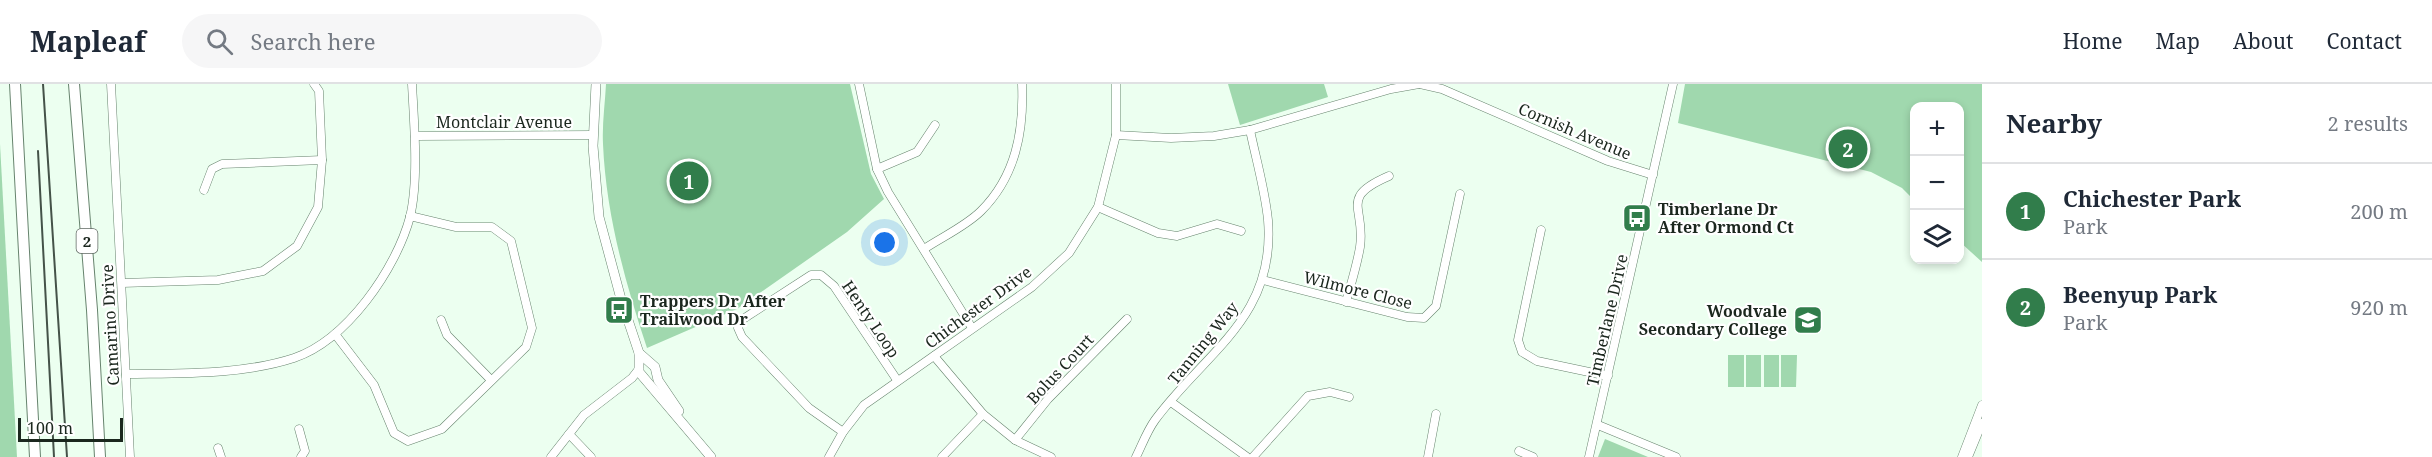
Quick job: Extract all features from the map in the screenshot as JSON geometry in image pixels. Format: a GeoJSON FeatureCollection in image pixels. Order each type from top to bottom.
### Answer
{"type":"FeatureCollection","features":[{"type":"Feature","properties":{"kind":"highway"},"geometry":{"type":"LineString","coordinates":[[15,84],[35,457]]}},
{"type":"Feature","properties":{"kind":"highway","name":"2"},"geometry":{"type":"LineString","coordinates":[[74,84],[92,310],[100,457]]}},
{"type":"Feature","properties":{"kind":"main road"},"geometry":{"type":"LineString","coordinates":[[596,84],[593,135],[600,217],[621,299],[639,353],[640,374],[711,457]]}},
{"type":"Feature","properties":{"kind":"main road"},"geometry":{"type":"LineString","coordinates":[[639,353],[655,367],[655,373],[681,415],[719,457]]}},
{"type":"Feature","properties":{"kind":"main road"},"geometry":{"type":"LineString","coordinates":[[640,374],[650,362]]}},
{"type":"Feature","properties":{"kind":"main road"},"geometry":{"type":"LineString","coordinates":[[640,374],[655,373]]}},
{"type":"Feature","properties":{"kind":"street","name":"Camarino Drive"},"geometry":{"type":"LineString","coordinates":[[111,84],[130,457]]}},
{"type":"Feature","properties":{"kind":"street"},"geometry":{"type":"LineString","coordinates":[[122,283],[218,280],[263,271],[297,246],[318,207],[322,160],[319,91],[314,84]]}},
{"type":"Feature","properties":{"kind":"street"},"geometry":{"type":"LineString","coordinates":[[126,374],[246,369],[296,357],[335,334],[370,296],[395,252],[410,216],[415,136],[412,84]]}},
{"type":"Feature","properties":{"kind":"street"},"geometry":{"type":"LineString","coordinates":[[859,84],[877,169],[972,328]]}},
{"type":"Feature","properties":{"kind":"street"},"geometry":{"type":"LineString","coordinates":[[924,249],[980,212],[1003,183],[1018,145],[1023,116],[1022,84]]}},
{"type":"Feature","properties":{"kind":"street","name":"Chichester Drive"},"geometry":{"type":"LineString","coordinates":[[830,457],[843,432],[864,405],[1032,287],[1068,253],[1098,207],[1116,135],[1116,84]]}},
{"type":"Feature","properties":{"kind":"street","name":"Cornish Avenue"},"geometry":{"type":"LineString","coordinates":[[1116,135],[1171,138],[1214,136],[1250,130],[1390,87],[1419,84],[1442,89],[1608,161],[1653,175]]}},
{"type":"Feature","properties":{"kind":"street","name":"Timberlane Drive"},"geometry":{"type":"LineString","coordinates":[[1589,457],[1673,84]]}},
{"type":"Feature","properties":{"kind":"street"},"geometry":{"type":"LineString","coordinates":[[877,169],[917,152],[935,125]]}},
{"type":"Feature","properties":{"kind":"street","name":"Tanning Way"},"geometry":{"type":"LineString","coordinates":[[1136,457],[1154,421],[1228,338],[1257,297],[1263,280],[1268,220],[1250,130]]}},
{"type":"Feature","properties":{"kind":"street","name":"Montclair Avenue"},"geometry":{"type":"LineString","coordinates":[[415,136],[593,135]]}},
{"type":"Feature","properties":{"kind":"street"},"geometry":{"type":"LineString","coordinates":[[204,190],[212,169],[222,164],[322,160]]}},
{"type":"Feature","properties":{"kind":"street"},"geometry":{"type":"LineString","coordinates":[[1346,302],[1360,246],[1357,204],[1359,195],[1365,186],[1389,176]]}},
{"type":"Feature","properties":{"kind":"street","name":"Wilmore Close"},"geometry":{"type":"LineString","coordinates":[[1263,280],[1407,317],[1425,318],[1436,306],[1460,194]]}},
{"type":"Feature","properties":{"kind":"street"},"geometry":{"type":"LineString","coordinates":[[1098,207],[1158,233],[1177,236],[1217,224],[1240,231]]}},
{"type":"Feature","properties":{"kind":"street"},"geometry":{"type":"LineString","coordinates":[[335,334],[374,385],[394,433],[408,441],[442,429],[490,379],[526,347],[532,328],[511,241],[492,227],[456,227],[410,216]]}},
{"type":"Feature","properties":{"kind":"street"},"geometry":{"type":"LineString","coordinates":[[1541,230],[1518,340],[1522,352],[1537,361],[1608,376]]}},
{"type":"Feature","properties":{"kind":"street","name":"Henty Loop"},"geometry":{"type":"LineString","coordinates":[[843,432],[809,408],[742,337],[738,328],[740,321],[811,275],[821,275],[834,286],[897,380]]}},
{"type":"Feature","properties":{"kind":"street","name":"Bolus Court"},"geometry":{"type":"LineString","coordinates":[[1015,440],[1048,399],[1127,319]]}},
{"type":"Feature","properties":{"kind":"street"},"geometry":{"type":"LineString","coordinates":[[441,320],[447,335],[490,379]]}},
{"type":"Feature","properties":{"kind":"street"},"geometry":{"type":"LineString","coordinates":[[934,356],[983,414],[1015,440],[1051,457]]}},
{"type":"Feature","properties":{"kind":"street"},"geometry":{"type":"LineString","coordinates":[[551,457],[584,415],[640,374]]}},
{"type":"Feature","properties":{"kind":"street"},"geometry":{"type":"LineString","coordinates":[[1253,457],[1308,396],[1330,392],[1349,397]]}},
{"type":"Feature","properties":{"kind":"street"},"geometry":{"type":"LineString","coordinates":[[1171,402],[1247,457]]}},
{"type":"Feature","properties":{"kind":"street"},"geometry":{"type":"LineString","coordinates":[[1962,457],[1982,406]]}},
{"type":"Feature","properties":{"kind":"street"},"geometry":{"type":"LineString","coordinates":[[942,457],[983,414]]}},
{"type":"Feature","properties":{"kind":"street"},"geometry":{"type":"LineString","coordinates":[[1428,457],[1436,414]]}},
{"type":"Feature","properties":{"kind":"street"},"geometry":{"type":"LineString","coordinates":[[1968,457],[1982,423]]}},
{"type":"Feature","properties":{"kind":"street"},"geometry":{"type":"LineString","coordinates":[[1598,425],[1677,457]]}},
{"type":"Feature","properties":{"kind":"street"},"geometry":{"type":"LineString","coordinates":[[298,429],[304,451],[301,457]]}},
{"type":"Feature","properties":{"kind":"street"},"geometry":{"type":"LineString","coordinates":[[569,434],[591,457]]}},
{"type":"Feature","properties":{"kind":"street"},"geometry":{"type":"LineString","coordinates":[[218,448],[221,457]]}},
{"type":"Feature","properties":{"kind":"street"},"geometry":{"type":"LineString","coordinates":[[1520,451],[1533,457]]}},
{"type":"Feature","properties":{"kind":"green space"},"geometry":{"type":"Polygon","coordinates":[[[606,84],[850,84],[871,174],[884,199],[847,232],[737,309],[647,348],[624,273],[612,222],[603,136],[606,84]]]}},
{"type":"Feature","properties":{"kind":"green space"},"geometry":{"type":"Polygon","coordinates":[[[1228,84],[1324,84],[1328,97],[1240,125],[1228,84]]]}},
{"type":"Feature","properties":{"kind":"green space"},"geometry":{"type":"Polygon","coordinates":[[[1685,84],[1982,84],[1982,262],[1964,246],[1964,102],[1910,102],[1910,196],[1902,188],[1871,172],[1678,123],[1685,84]]]}},
{"type":"Feature","properties":{"kind":"green space"},"geometry":{"type":"Polygon","coordinates":[[[0,144],[17,457],[0,457],[0,144]]]}},
{"type":"Feature","properties":{"kind":"green space"},"geometry":{"type":"Polygon","coordinates":[[[1728,355],[1744,355],[1744,387],[1728,387],[1728,355]]]}},
{"type":"Feature","properties":{"kind":"green space"},"geometry":{"type":"Polygon","coordinates":[[[1746,355],[1761,355],[1761,387],[1746,387],[1746,355]]]}},
{"type":"Feature","properties":{"kind":"green space"},"geometry":{"type":"Polygon","coordinates":[[[1764,355],[1779,355],[1779,387],[1764,387],[1764,355]]]}},
{"type":"Feature","properties":{"kind":"green space"},"geometry":{"type":"Polygon","coordinates":[[[1781,355],[1797,355],[1796,387],[1781,387],[1781,355]]]}},
{"type":"Feature","properties":{"kind":"green space"},"geometry":{"type":"Polygon","coordinates":[[[1605,439],[1648,457],[1598,457],[1605,439]]]}},
{"type":"Feature","properties":{"kind":"railway"},"geometry":{"type":"LineString","coordinates":[[43,84],[67,457]]}},
{"type":"Feature","properties":{"kind":"railway"},"geometry":{"type":"LineString","coordinates":[[38,151],[54,457]]}},
{"type":"Feature","properties":{"kind":"place","name":"Beenyup Park"},"geometry":{"type":"Point","coordinates":[1848,149]}},
{"type":"Feature","properties":{"kind":"place","name":"Chichester Park"},"geometry":{"type":"Point","coordinates":[689,181]}},
{"type":"Feature","properties":{"kind":"place","name":"Timberlane Dr After Ormond Ct"},"geometry":{"type":"Point","coordinates":[1637,218]}},
{"type":"Feature","properties":{"kind":"place","name":"Trappers Dr After Trailwood Dr"},"geometry":{"type":"Point","coordinates":[619,310]}},
{"type":"Feature","properties":{"kind":"place","name":"Woodvale Secondary College"},"geometry":{"type":"Point","coordinates":[1808,320]}}]}
